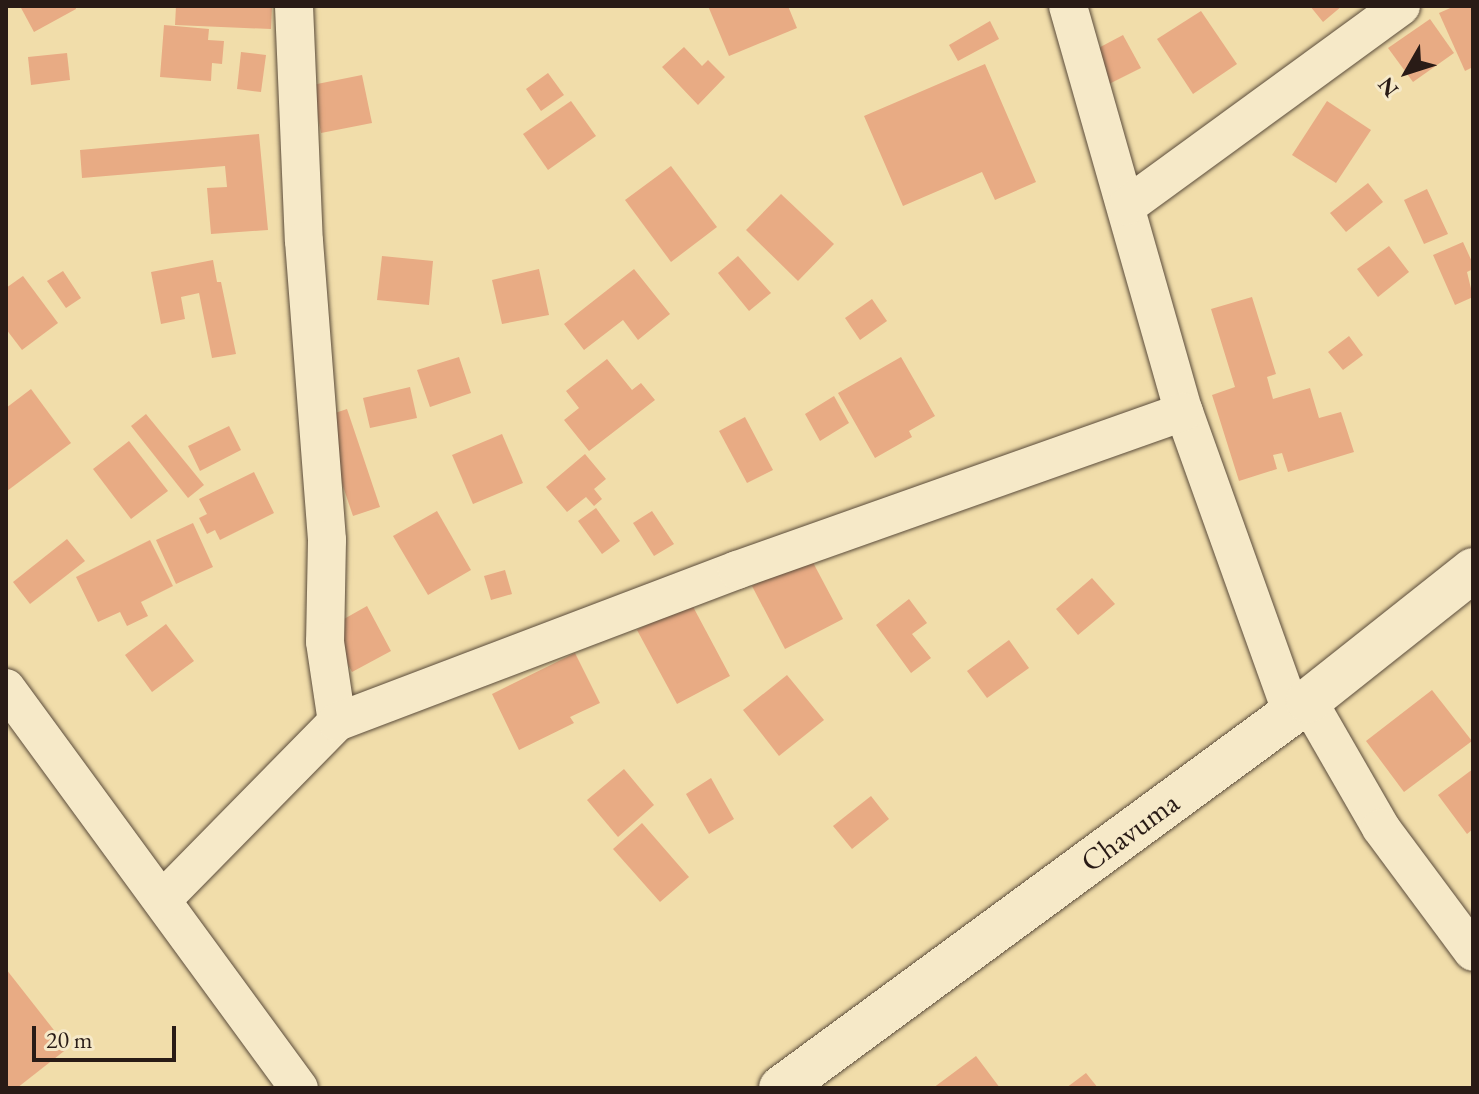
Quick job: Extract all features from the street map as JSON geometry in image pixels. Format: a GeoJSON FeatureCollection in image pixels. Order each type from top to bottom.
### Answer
{"type":"FeatureCollection","features":[{"type":"Feature","properties":{"kind":"street"},"geometry":{"type":"LineString","coordinates":[[294,6],[304,241],[327,540],[325,642],[337,722]]}},
{"type":"Feature","properties":{"kind":"street"},"geometry":{"type":"LineString","coordinates":[[1068,6],[1184,412],[1300,707],[1381,828],[1473,952]]}},
{"type":"Feature","properties":{"kind":"street"},"geometry":{"type":"LineString","coordinates":[[1127,206],[1401,6]]}},
{"type":"Feature","properties":{"kind":"street"},"geometry":{"type":"LineString","coordinates":[[162,900],[337,722],[737,570],[1184,412]]}},
{"type":"Feature","properties":{"kind":"street","name":"Chavuma"},"geometry":{"type":"LineString","coordinates":[[781,1088],[1300,707],[1473,570]]}},
{"type":"Feature","properties":{"kind":"street"},"geometry":{"type":"LineString","coordinates":[[6,688],[299,1088]]}},
{"type":"Feature","properties":{"kind":"building"},"geometry":{"type":"Polygon","coordinates":[[[20,6],[75,6],[76,9],[34,32],[20,6]]]}},
{"type":"Feature","properties":{"kind":"building"},"geometry":{"type":"Polygon","coordinates":[[[176,6],[272,6],[271,29],[175,25],[176,6]]]}},
{"type":"Feature","properties":{"kind":"building"},"geometry":{"type":"Polygon","coordinates":[[[708,6],[788,6],[797,28],[729,56],[708,6]]]}},
{"type":"Feature","properties":{"kind":"building"},"geometry":{"type":"Polygon","coordinates":[[[1310,6],[1342,6],[1323,22],[1310,6]]]}},
{"type":"Feature","properties":{"kind":"building"},"geometry":{"type":"Polygon","coordinates":[[[1455,6],[1473,6],[1473,67],[1465,71],[1439,13],[1455,6]]]}},
{"type":"Feature","properties":{"kind":"building"},"geometry":{"type":"Polygon","coordinates":[[[1201,11],[1237,64],[1193,94],[1157,39],[1201,11]]]}},
{"type":"Feature","properties":{"kind":"building"},"geometry":{"type":"Polygon","coordinates":[[[1430,19],[1454,53],[1413,82],[1388,48],[1430,19]]]}},
{"type":"Feature","properties":{"kind":"building"},"geometry":{"type":"Polygon","coordinates":[[[990,21],[999,39],[958,61],[949,45],[990,21]]]}},
{"type":"Feature","properties":{"kind":"building"},"geometry":{"type":"Polygon","coordinates":[[[164,25],[209,29],[208,40],[224,41],[222,64],[212,63],[211,81],[160,77],[164,25]]]}},
{"type":"Feature","properties":{"kind":"building"},"geometry":{"type":"Polygon","coordinates":[[[1123,35],[1141,68],[1105,86],[1089,53],[1123,35]]]}},
{"type":"Feature","properties":{"kind":"building"},"geometry":{"type":"Polygon","coordinates":[[[684,47],[702,66],[708,60],[725,77],[698,105],[662,67],[684,47]]]}},
{"type":"Feature","properties":{"kind":"building"},"geometry":{"type":"Polygon","coordinates":[[[241,52],[266,55],[261,92],[237,89],[241,52]]]}},
{"type":"Feature","properties":{"kind":"building"},"geometry":{"type":"Polygon","coordinates":[[[67,53],[70,80],[31,85],[28,57],[67,53]]]}},
{"type":"Feature","properties":{"kind":"building"},"geometry":{"type":"Polygon","coordinates":[[[985,64],[1036,182],[995,200],[982,172],[903,206],[864,116],[985,64]]]}},
{"type":"Feature","properties":{"kind":"building"},"geometry":{"type":"Polygon","coordinates":[[[548,73],[564,95],[541,111],[526,89],[548,73]]]}},
{"type":"Feature","properties":{"kind":"building"},"geometry":{"type":"Polygon","coordinates":[[[362,75],[372,123],[321,133],[312,85],[362,75]]]}},
{"type":"Feature","properties":{"kind":"building"},"geometry":{"type":"Polygon","coordinates":[[[571,101],[596,136],[548,170],[523,134],[571,101]]]}},
{"type":"Feature","properties":{"kind":"building"},"geometry":{"type":"Polygon","coordinates":[[[1327,101],[1371,130],[1336,183],[1292,155],[1327,101]]]}},
{"type":"Feature","properties":{"kind":"building"},"geometry":{"type":"Polygon","coordinates":[[[259,134],[268,230],[211,234],[207,188],[227,187],[225,166],[82,178],[80,150],[259,134]]]}},
{"type":"Feature","properties":{"kind":"building"},"geometry":{"type":"Polygon","coordinates":[[[671,166],[717,227],[671,262],[625,200],[671,166]]]}},
{"type":"Feature","properties":{"kind":"building"},"geometry":{"type":"Polygon","coordinates":[[[1368,183],[1383,202],[1346,232],[1330,213],[1368,183]]]}},
{"type":"Feature","properties":{"kind":"building"},"geometry":{"type":"Polygon","coordinates":[[[1427,189],[1448,234],[1424,244],[1404,200],[1427,189]]]}},
{"type":"Feature","properties":{"kind":"building"},"geometry":{"type":"Polygon","coordinates":[[[781,194],[834,244],[798,281],[746,230],[781,194]]]}},
{"type":"Feature","properties":{"kind":"building"},"geometry":{"type":"Polygon","coordinates":[[[1463,242],[1473,264],[1473,269],[1467,272],[1473,297],[1455,305],[1433,255],[1463,242]]]}},
{"type":"Feature","properties":{"kind":"building"},"geometry":{"type":"Polygon","coordinates":[[[1389,246],[1409,272],[1378,297],[1357,269],[1389,246]]]}},
{"type":"Feature","properties":{"kind":"building"},"geometry":{"type":"Polygon","coordinates":[[[382,256],[433,261],[429,305],[377,300],[382,256]]]}},
{"type":"Feature","properties":{"kind":"building"},"geometry":{"type":"Polygon","coordinates":[[[738,256],[771,293],[749,311],[718,273],[738,256]]]}},
{"type":"Feature","properties":{"kind":"building"},"geometry":{"type":"Polygon","coordinates":[[[213,260],[217,282],[221,282],[236,354],[212,358],[199,293],[181,297],[185,319],[161,324],[151,272],[213,260]]]}},
{"type":"Feature","properties":{"kind":"building"},"geometry":{"type":"Polygon","coordinates":[[[539,269],[549,315],[502,324],[492,280],[539,269]]]}},
{"type":"Feature","properties":{"kind":"building"},"geometry":{"type":"Polygon","coordinates":[[[634,269],[670,314],[638,340],[623,320],[584,350],[564,324],[634,269]]]}},
{"type":"Feature","properties":{"kind":"building"},"geometry":{"type":"Polygon","coordinates":[[[63,271],[81,298],[66,308],[47,281],[63,271]]]}},
{"type":"Feature","properties":{"kind":"building"},"geometry":{"type":"Polygon","coordinates":[[[23,276],[58,323],[22,350],[6,329],[6,288],[23,276]]]}},
{"type":"Feature","properties":{"kind":"building"},"geometry":{"type":"Polygon","coordinates":[[[1252,297],[1276,374],[1267,377],[1273,399],[1310,388],[1319,418],[1341,412],[1354,452],[1288,472],[1282,453],[1273,455],[1277,469],[1239,481],[1212,395],[1235,387],[1211,309],[1252,297]]]}},
{"type":"Feature","properties":{"kind":"building"},"geometry":{"type":"Polygon","coordinates":[[[872,299],[887,321],[860,340],[845,318],[872,299]]]}},
{"type":"Feature","properties":{"kind":"building"},"geometry":{"type":"Polygon","coordinates":[[[1349,336],[1363,355],[1343,370],[1328,352],[1349,336]]]}},
{"type":"Feature","properties":{"kind":"building"},"geometry":{"type":"Polygon","coordinates":[[[459,357],[471,393],[430,407],[417,370],[459,357]]]}},
{"type":"Feature","properties":{"kind":"building"},"geometry":{"type":"Polygon","coordinates":[[[901,357],[935,416],[909,431],[912,437],[875,458],[838,393],[901,357]]]}},
{"type":"Feature","properties":{"kind":"building"},"geometry":{"type":"Polygon","coordinates":[[[607,359],[632,390],[641,383],[655,400],[589,451],[564,420],[579,408],[566,391],[607,359]]]}},
{"type":"Feature","properties":{"kind":"building"},"geometry":{"type":"Polygon","coordinates":[[[410,387],[417,418],[370,428],[363,398],[410,387]]]}},
{"type":"Feature","properties":{"kind":"building"},"geometry":{"type":"Polygon","coordinates":[[[31,389],[71,443],[7,491],[6,408],[31,389]]]}},
{"type":"Feature","properties":{"kind":"building"},"geometry":{"type":"Polygon","coordinates":[[[834,396],[849,423],[820,441],[805,414],[834,396]]]}},
{"type":"Feature","properties":{"kind":"building"},"geometry":{"type":"Polygon","coordinates":[[[347,409],[380,507],[353,516],[320,418],[347,409]]]}},
{"type":"Feature","properties":{"kind":"building"},"geometry":{"type":"Polygon","coordinates":[[[146,414],[204,485],[188,498],[131,426],[146,414]]]}},
{"type":"Feature","properties":{"kind":"building"},"geometry":{"type":"Polygon","coordinates":[[[745,417],[773,470],[747,483],[719,431],[745,417]]]}},
{"type":"Feature","properties":{"kind":"building"},"geometry":{"type":"Polygon","coordinates":[[[229,426],[241,450],[200,471],[188,446],[229,426]]]}},
{"type":"Feature","properties":{"kind":"building"},"geometry":{"type":"Polygon","coordinates":[[[502,434],[523,483],[473,504],[452,455],[502,434]]]}},
{"type":"Feature","properties":{"kind":"building"},"geometry":{"type":"Polygon","coordinates":[[[129,441],[168,491],[131,519],[93,469],[129,441]]]}},
{"type":"Feature","properties":{"kind":"building"},"geometry":{"type":"Polygon","coordinates":[[[585,454],[606,479],[594,489],[602,499],[594,506],[586,497],[567,512],[546,487],[585,454]]]}},
{"type":"Feature","properties":{"kind":"building"},"geometry":{"type":"Polygon","coordinates":[[[254,472],[274,513],[220,540],[215,530],[207,534],[199,518],[207,514],[199,499],[254,472]]]}},
{"type":"Feature","properties":{"kind":"building"},"geometry":{"type":"Polygon","coordinates":[[[596,508],[620,541],[602,554],[578,521],[596,508]]]}},
{"type":"Feature","properties":{"kind":"building"},"geometry":{"type":"Polygon","coordinates":[[[437,511],[471,570],[428,595],[393,536],[437,511]]]}},
{"type":"Feature","properties":{"kind":"building"},"geometry":{"type":"Polygon","coordinates":[[[652,511],[674,544],[654,556],[633,523],[652,511]]]}},
{"type":"Feature","properties":{"kind":"building"},"geometry":{"type":"Polygon","coordinates":[[[193,523],[213,567],[176,584],[156,540],[193,523]]]}},
{"type":"Feature","properties":{"kind":"building"},"geometry":{"type":"Polygon","coordinates":[[[67,539],[85,561],[30,604],[13,582],[67,539]]]}},
{"type":"Feature","properties":{"kind":"building"},"geometry":{"type":"Polygon","coordinates":[[[150,540],[173,586],[141,602],[148,616],[127,626],[120,612],[98,622],[76,577],[150,540]]]}},
{"type":"Feature","properties":{"kind":"building"},"geometry":{"type":"Polygon","coordinates":[[[809,555],[843,619],[785,649],[752,586],[809,555]]]}},
{"type":"Feature","properties":{"kind":"building"},"geometry":{"type":"Polygon","coordinates":[[[505,570],[512,594],[491,600],[484,576],[505,570]]]}},
{"type":"Feature","properties":{"kind":"building"},"geometry":{"type":"Polygon","coordinates":[[[1092,578],[1115,604],[1078,635],[1056,609],[1092,578]]]}},
{"type":"Feature","properties":{"kind":"building"},"geometry":{"type":"Polygon","coordinates":[[[909,599],[927,623],[912,634],[931,658],[911,673],[876,625],[909,599]]]}},
{"type":"Feature","properties":{"kind":"building"},"geometry":{"type":"Polygon","coordinates":[[[690,601],[730,676],[677,704],[637,630],[690,601]]]}},
{"type":"Feature","properties":{"kind":"building"},"geometry":{"type":"Polygon","coordinates":[[[367,606],[391,651],[352,672],[328,628],[367,606]]]}},
{"type":"Feature","properties":{"kind":"building"},"geometry":{"type":"Polygon","coordinates":[[[166,624],[194,661],[152,692],[125,655],[166,624]]]}},
{"type":"Feature","properties":{"kind":"building"},"geometry":{"type":"Polygon","coordinates":[[[1009,640],[1029,668],[987,698],[967,671],[1009,640]]]}},
{"type":"Feature","properties":{"kind":"building"},"geometry":{"type":"Polygon","coordinates":[[[575,653],[600,703],[570,717],[574,723],[519,750],[492,694],[575,653]]]}},
{"type":"Feature","properties":{"kind":"building"},"geometry":{"type":"Polygon","coordinates":[[[787,675],[824,720],[779,756],[743,710],[787,675]]]}},
{"type":"Feature","properties":{"kind":"building"},"geometry":{"type":"Polygon","coordinates":[[[1432,690],[1472,741],[1404,792],[1366,741],[1432,690]]]}},
{"type":"Feature","properties":{"kind":"building"},"geometry":{"type":"Polygon","coordinates":[[[624,769],[654,805],[618,837],[587,800],[624,769]]]}},
{"type":"Feature","properties":{"kind":"building"},"geometry":{"type":"Polygon","coordinates":[[[1473,769],[1473,829],[1467,834],[1438,795],[1473,769]]]}},
{"type":"Feature","properties":{"kind":"building"},"geometry":{"type":"Polygon","coordinates":[[[711,778],[734,819],[709,834],[686,794],[711,778]]]}},
{"type":"Feature","properties":{"kind":"building"},"geometry":{"type":"Polygon","coordinates":[[[871,796],[889,819],[852,849],[833,826],[871,796]]]}},
{"type":"Feature","properties":{"kind":"building"},"geometry":{"type":"Polygon","coordinates":[[[642,823],[689,877],[660,902],[613,849],[642,823]]]}},
{"type":"Feature","properties":{"kind":"building"},"geometry":{"type":"Polygon","coordinates":[[[6,969],[68,1048],[17,1088],[6,1088],[6,969]]]}},
{"type":"Feature","properties":{"kind":"building"},"geometry":{"type":"Polygon","coordinates":[[[976,1056],[1000,1088],[933,1088],[976,1056]]]}},
{"type":"Feature","properties":{"kind":"building"},"geometry":{"type":"Polygon","coordinates":[[[1086,1073],[1098,1088],[1066,1088],[1086,1073]]]}}]}
